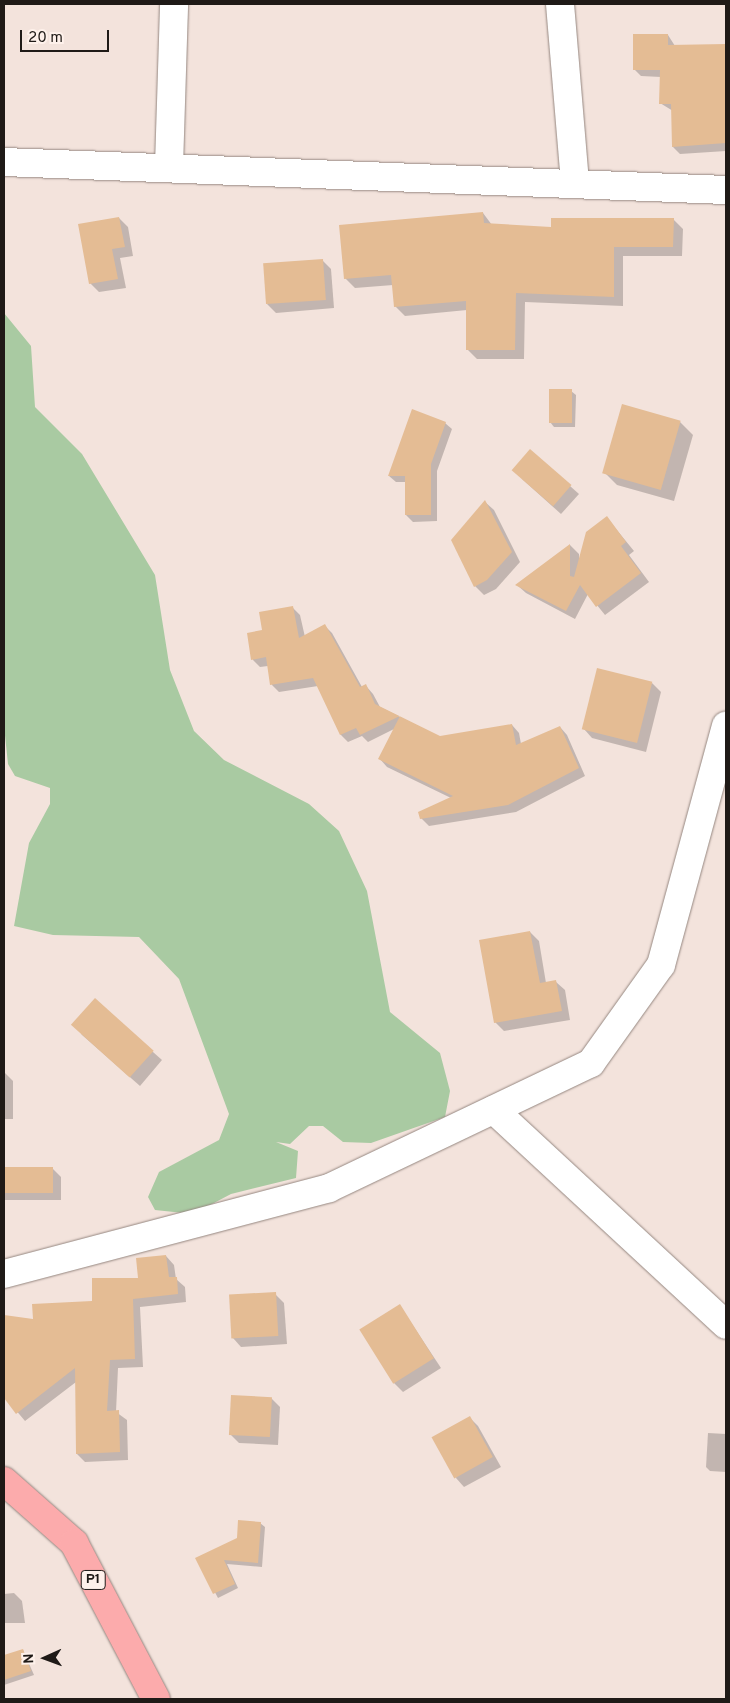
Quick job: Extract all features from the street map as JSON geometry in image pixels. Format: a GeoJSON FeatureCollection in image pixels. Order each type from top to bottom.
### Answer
{"type":"FeatureCollection","features":[{"type":"Feature","properties":{"kind":"main road","name":"P1"},"geometry":{"type":"LineString","coordinates":[[4,1481],[74,1543],[156,1699]]}},
{"type":"Feature","properties":{"kind":"street"},"geometry":{"type":"LineString","coordinates":[[169,166],[174,4]]}},
{"type":"Feature","properties":{"kind":"street"},"geometry":{"type":"LineString","coordinates":[[560,4],[576,183]]}},
{"type":"Feature","properties":{"kind":"street"},"geometry":{"type":"LineString","coordinates":[[4,162],[169,166],[726,190]]}},
{"type":"Feature","properties":{"kind":"street"},"geometry":{"type":"LineString","coordinates":[[4,1274],[329,1188],[592,1063],[661,965],[726,726]]}},
{"type":"Feature","properties":{"kind":"street"},"geometry":{"type":"LineString","coordinates":[[494,1110],[726,1325]]}},
{"type":"Feature","properties":{"kind":"green space"},"geometry":{"type":"Polygon","coordinates":[[[4,313],[31,346],[35,407],[82,454],[155,575],[170,670],[194,731],[224,760],[309,804],[339,831],[367,891],[390,1012],[440,1053],[450,1091],[445,1117],[371,1143],[343,1142],[323,1126],[309,1126],[290,1144],[276,1142],[298,1151],[296,1178],[231,1194],[193,1214],[155,1210],[148,1197],[159,1172],[219,1140],[229,1114],[179,979],[139,937],[53,935],[14,926],[29,843],[50,804],[50,788],[15,776],[8,764],[4,726],[4,313]]]}},
{"type":"Feature","properties":{"kind":"building"},"geometry":{"type":"Polygon","coordinates":[[[633,34],[668,34],[668,45],[726,44],[726,143],[672,147],[671,104],[659,104],[660,70],[633,70],[633,34]]]}},
{"type":"Feature","properties":{"kind":"building"},"geometry":{"type":"Polygon","coordinates":[[[483,212],[484,223],[551,227],[551,218],[674,218],[673,247],[614,247],[614,297],[516,293],[515,350],[466,350],[466,301],[394,307],[391,275],[344,279],[339,225],[483,212]]]}},
{"type":"Feature","properties":{"kind":"building"},"geometry":{"type":"Polygon","coordinates":[[[119,217],[125,247],[112,249],[118,279],[89,284],[78,224],[119,217]]]}},
{"type":"Feature","properties":{"kind":"building"},"geometry":{"type":"Polygon","coordinates":[[[323,259],[326,300],[266,304],[263,263],[323,259]]]}},
{"type":"Feature","properties":{"kind":"building"},"geometry":{"type":"Polygon","coordinates":[[[549,389],[572,389],[572,423],[549,423],[549,389]]]}},
{"type":"Feature","properties":{"kind":"building"},"geometry":{"type":"Polygon","coordinates":[[[622,404],[681,421],[661,490],[602,473],[622,404]]]}},
{"type":"Feature","properties":{"kind":"building"},"geometry":{"type":"Polygon","coordinates":[[[412,409],[446,422],[431,464],[431,515],[405,515],[405,476],[388,476],[412,409]]]}},
{"type":"Feature","properties":{"kind":"building"},"geometry":{"type":"Polygon","coordinates":[[[530,449],[572,485],[553,506],[512,470],[530,449]]]}},
{"type":"Feature","properties":{"kind":"building"},"geometry":{"type":"Polygon","coordinates":[[[485,500],[512,552],[487,580],[474,587],[451,540],[485,500]]]}},
{"type":"Feature","properties":{"kind":"building"},"geometry":{"type":"Polygon","coordinates":[[[607,516],[626,542],[621,546],[641,573],[596,607],[580,585],[566,611],[515,585],[570,544],[570,576],[574,577],[586,532],[607,516]]]}},
{"type":"Feature","properties":{"kind":"building"},"geometry":{"type":"Polygon","coordinates":[[[293,606],[299,638],[325,624],[360,687],[366,684],[375,704],[400,716],[360,735],[356,728],[340,735],[313,678],[270,685],[266,657],[251,660],[247,633],[262,630],[259,612],[293,606]]]}},
{"type":"Feature","properties":{"kind":"building"},"geometry":{"type":"Polygon","coordinates":[[[597,668],[652,682],[637,743],[582,729],[597,668]]]}},
{"type":"Feature","properties":{"kind":"building"},"geometry":{"type":"Polygon","coordinates":[[[400,716],[440,736],[512,724],[516,745],[560,726],[579,768],[508,805],[420,819],[418,812],[453,796],[378,759],[400,716]]]}},
{"type":"Feature","properties":{"kind":"building"},"geometry":{"type":"Polygon","coordinates":[[[530,931],[540,983],[556,980],[562,1011],[494,1023],[479,940],[530,931]]]}},
{"type":"Feature","properties":{"kind":"building"},"geometry":{"type":"Polygon","coordinates":[[[95,998],[154,1051],[130,1078],[71,1025],[95,998]]]}},
{"type":"Feature","properties":{"kind":"building"},"geometry":{"type":"Polygon","coordinates":[[[4,1167],[53,1167],[53,1193],[4,1193],[4,1167]]]}},
{"type":"Feature","properties":{"kind":"building"},"geometry":{"type":"Polygon","coordinates":[[[166,1255],[169,1277],[177,1277],[178,1294],[133,1299],[135,1359],[110,1360],[107,1411],[119,1410],[120,1452],[76,1454],[75,1368],[16,1414],[4,1398],[4,1315],[33,1319],[32,1304],[92,1301],[92,1278],[138,1278],[136,1258],[166,1255]]]}},
{"type":"Feature","properties":{"kind":"building"},"geometry":{"type":"Polygon","coordinates":[[[276,1292],[278,1336],[231,1338],[229,1294],[276,1292]]]}},
{"type":"Feature","properties":{"kind":"building"},"geometry":{"type":"Polygon","coordinates":[[[400,1304],[434,1358],[393,1384],[359,1329],[400,1304]]]}},
{"type":"Feature","properties":{"kind":"building"},"geometry":{"type":"Polygon","coordinates":[[[231,1395],[272,1397],[270,1437],[229,1435],[231,1395]]]}},
{"type":"Feature","properties":{"kind":"building"},"geometry":{"type":"Polygon","coordinates":[[[470,1416],[493,1457],[454,1478],[432,1437],[470,1416]]]}},
{"type":"Feature","properties":{"kind":"building"},"geometry":{"type":"Polygon","coordinates":[[[238,1520],[261,1522],[258,1563],[224,1560],[235,1584],[213,1594],[195,1558],[237,1538],[238,1520]]]}},
{"type":"Feature","properties":{"kind":"building"},"geometry":{"type":"Polygon","coordinates":[[[23,1649],[31,1671],[4,1680],[4,1655],[23,1649]]]}}]}
